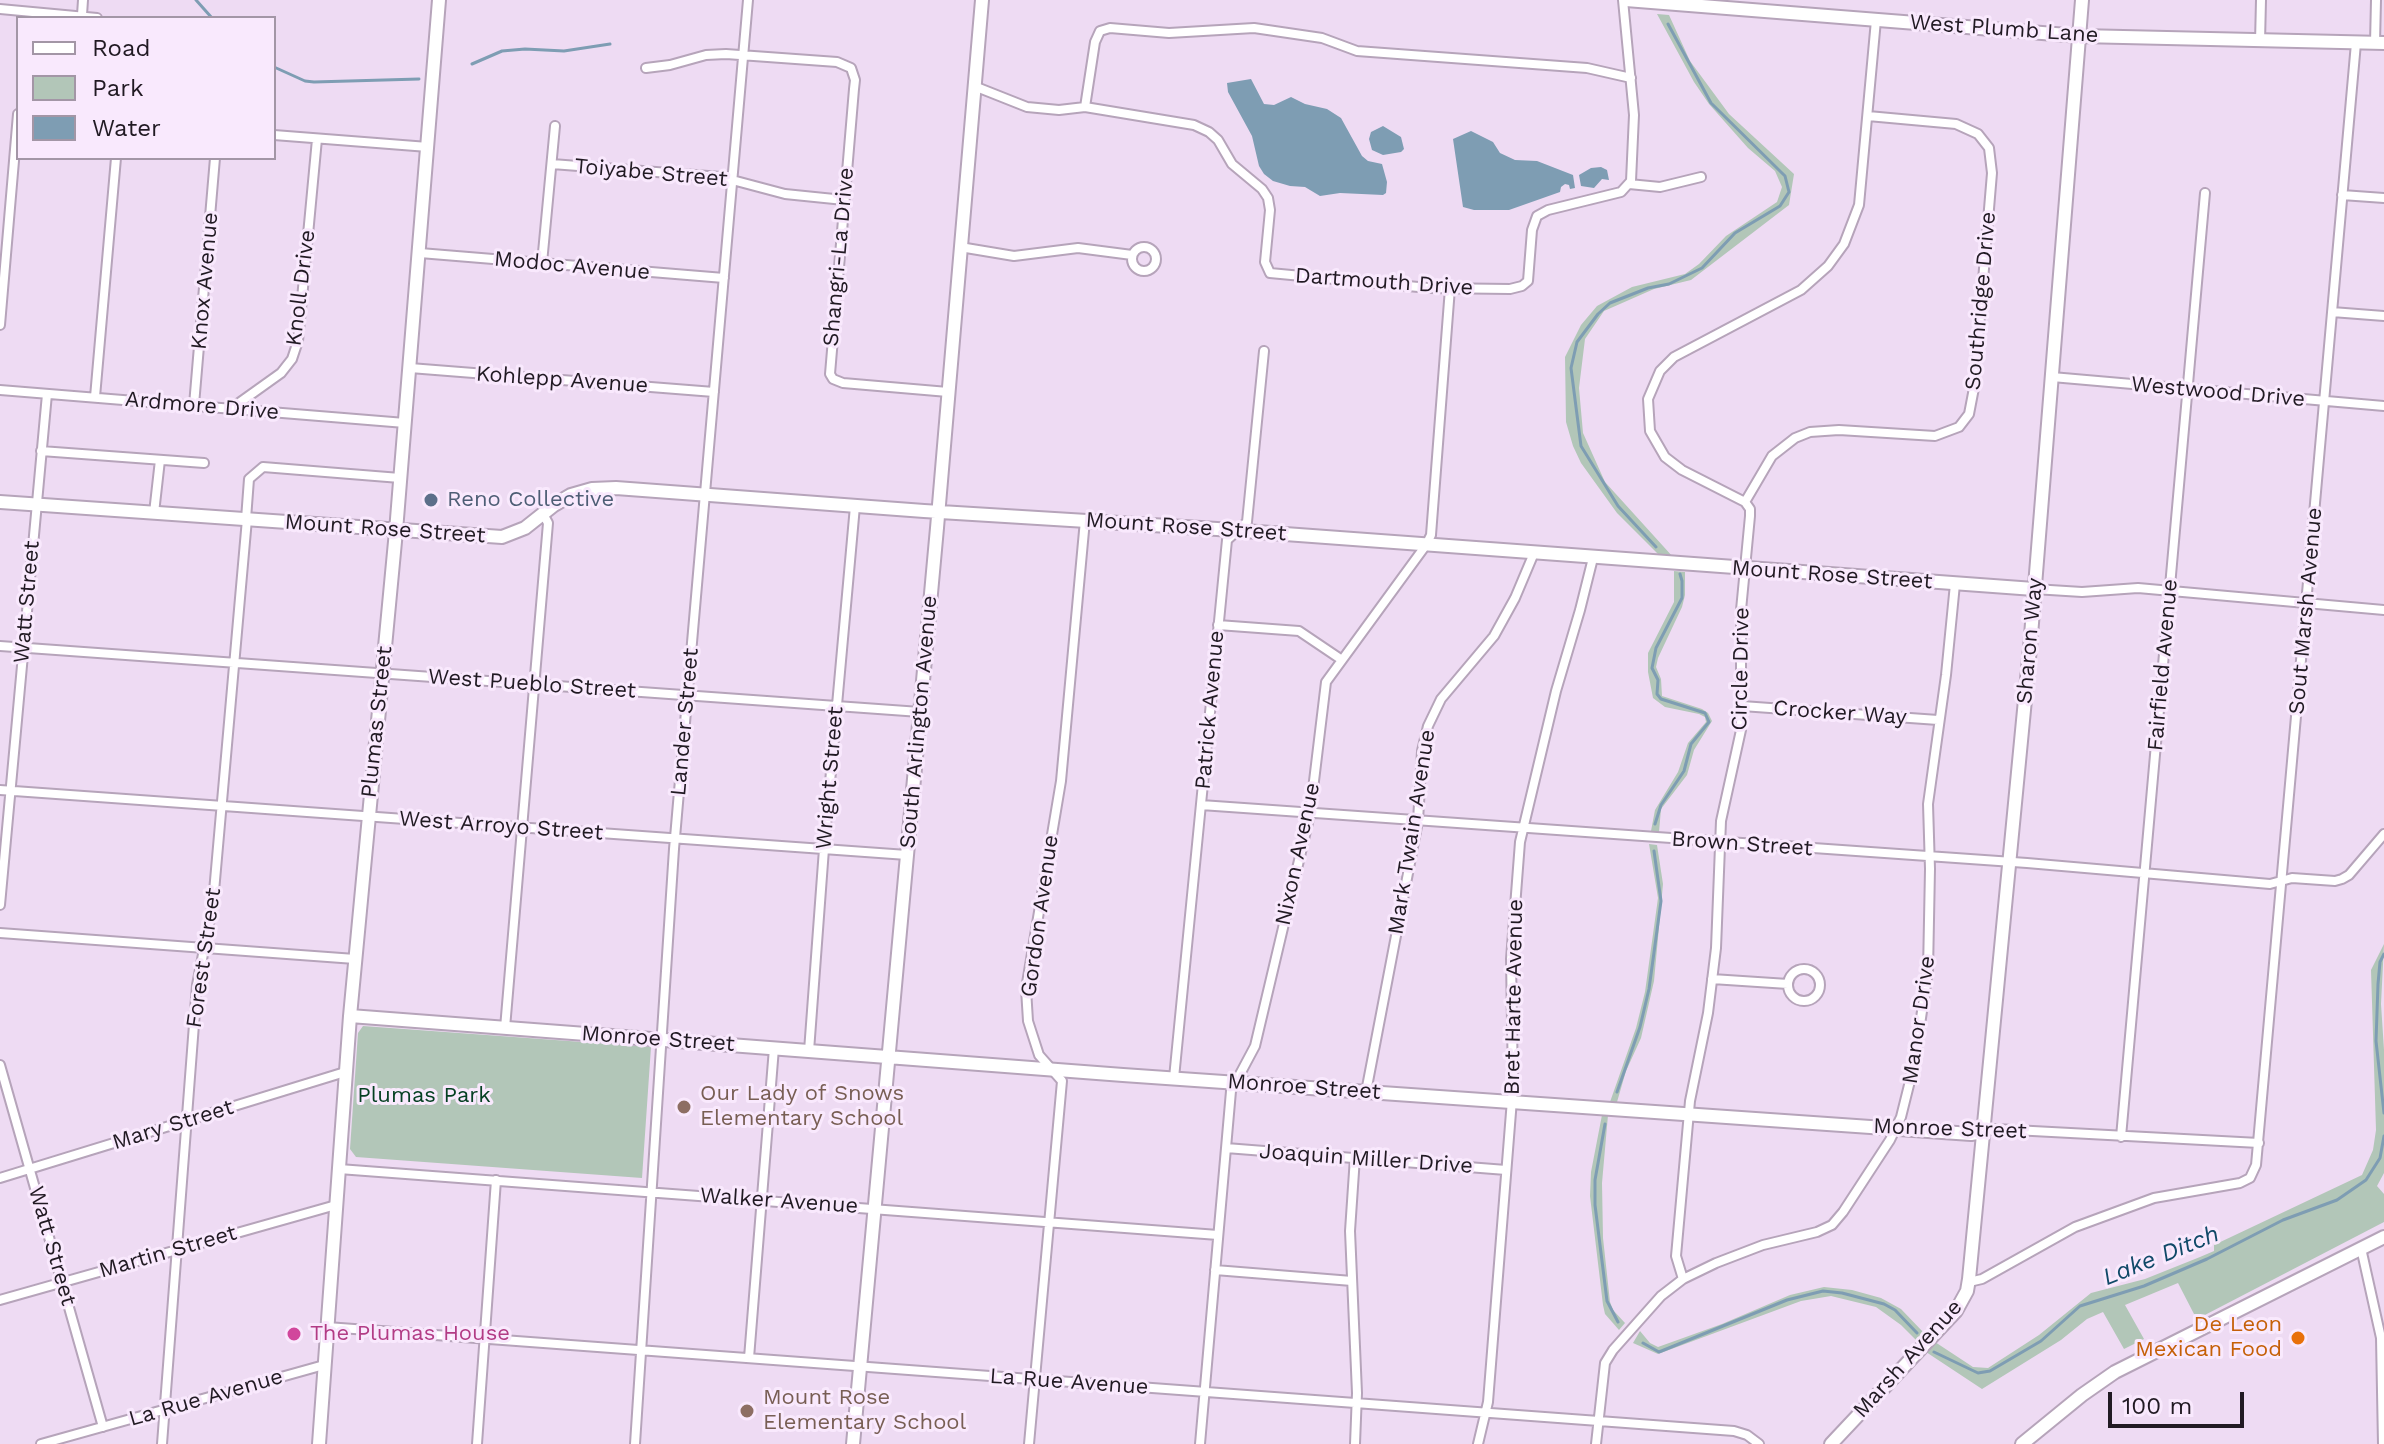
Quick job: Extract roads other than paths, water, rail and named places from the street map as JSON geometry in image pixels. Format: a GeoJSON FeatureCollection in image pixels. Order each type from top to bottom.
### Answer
{"type":"FeatureCollection","features":[{"type":"Feature","properties":{"kind":"street"},"geometry":{"type":"LineString","coordinates":[[82,15],[83,0]]}},
{"type":"Feature","properties":{"kind":"street","name":"Plumas Street"},"geometry":{"type":"LineString","coordinates":[[319,1444],[345,1072],[396,531],[439,0]]}},
{"type":"Feature","properties":{"kind":"street","name":"Lander Street"},"geometry":{"type":"LineString","coordinates":[[635,1444],[675,839],[748,0]]}},
{"type":"Feature","properties":{"kind":"street","name":"South Arlington Avenue"},"geometry":{"type":"LineString","coordinates":[[853,1444],[982,0]]}},
{"type":"Feature","properties":{"kind":"street"},"geometry":{"type":"LineString","coordinates":[[1624,0],[1634,129],[1629,184]]}},
{"type":"Feature","properties":{"kind":"street","name":"West Plumb Lane"},"geometry":{"type":"LineString","coordinates":[[1624,0],[2080,36],[2380,43]]}},
{"type":"Feature","properties":{"kind":"street","name":"Sharon Way"},"geometry":{"type":"LineString","coordinates":[[1969,1282],[2034,589],[2082,0]]}},
{"type":"Feature","properties":{"kind":"street"},"geometry":{"type":"LineString","coordinates":[[2260,42],[2261,0]]}},
{"type":"Feature","properties":{"kind":"street"},"geometry":{"type":"LineString","coordinates":[[2376,0],[2380,43]]}},
{"type":"Feature","properties":{"kind":"street"},"geometry":{"type":"LineString","coordinates":[[0,9],[26,15],[87,16]]}},
{"type":"Feature","properties":{"kind":"street"},"geometry":{"type":"LineString","coordinates":[[1745,502],[1682,470],[1665,457],[1650,431],[1648,410],[1651,389],[1660,371],[1674,357],[1801,290],[1838,254],[1859,205],[1876,20]]}},
{"type":"Feature","properties":{"kind":"street"},"geometry":{"type":"LineString","coordinates":[[1085,107],[1095,42],[1100,31],[1110,28],[1169,33],[1254,28],[1322,38],[1357,51],[1587,68],[1631,78]]}},
{"type":"Feature","properties":{"kind":"street","name":"Sout Marsh Avenue"},"geometry":{"type":"LineString","coordinates":[[2250,1178],[2256,1165],[2259,1143],[2356,43]]}},
{"type":"Feature","properties":{"kind":"street"},"geometry":{"type":"LineString","coordinates":[[646,68],[706,55],[744,55]]}},
{"type":"Feature","properties":{"kind":"street","name":"Shangri-La Drive"},"geometry":{"type":"LineString","coordinates":[[744,55],[837,62],[851,68],[855,80],[830,374],[833,379],[843,383],[948,392]]}},
{"type":"Feature","properties":{"kind":"street","name":"Dartmouth Drive"},"geometry":{"type":"LineString","coordinates":[[974,86],[1027,107],[1059,110],[1085,107],[1194,125],[1214,136],[1232,164],[1262,189],[1268,198],[1270,210],[1265,262],[1270,273],[1450,288],[1501,290],[1522,286],[1529,278],[1532,230],[1537,216],[1548,210],[1621,192],[1629,184],[1660,187],[1701,177]]}},
{"type":"Feature","properties":{"kind":"street","name":"Southridge Drive"},"geometry":{"type":"LineString","coordinates":[[1745,502],[1772,456],[1795,438],[1810,432],[1839,430],[1935,436],[1948,434],[1959,427],[1969,414],[1974,388],[1992,173],[1989,148],[1978,134],[1956,124],[1868,116]]}},
{"type":"Feature","properties":{"kind":"street"},"geometry":{"type":"LineString","coordinates":[[542,263],[555,126]]}},
{"type":"Feature","properties":{"kind":"street"},"geometry":{"type":"LineString","coordinates":[[276,135],[428,147]]}},
{"type":"Feature","properties":{"kind":"street"},"geometry":{"type":"LineString","coordinates":[[0,325],[16,137]]}},
{"type":"Feature","properties":{"kind":"street","name":"Knoll Drive"},"geometry":{"type":"LineString","coordinates":[[232,408],[281,373],[292,359],[298,341],[317,139]]}},
{"type":"Feature","properties":{"kind":"street"},"geometry":{"type":"LineString","coordinates":[[95,397],[116,160]]}},
{"type":"Feature","properties":{"kind":"street","name":"Knox Avenue"},"geometry":{"type":"LineString","coordinates":[[194,405],[215,160]]}},
{"type":"Feature","properties":{"kind":"street","name":"Toiyabe Street"},"geometry":{"type":"LineString","coordinates":[[552,164],[733,180],[785,194],[844,200]]}},
{"type":"Feature","properties":{"kind":"street","name":"Fairfield Avenue"},"geometry":{"type":"LineString","coordinates":[[2121,1137],[2205,193]]}},
{"type":"Feature","properties":{"kind":"street"},"geometry":{"type":"LineString","coordinates":[[2342,195],[2384,198]]}},
{"type":"Feature","properties":{"kind":"street"},"geometry":{"type":"LineString","coordinates":[[960,247],[1014,256],[1078,248],[1132,255]]}},
{"type":"Feature","properties":{"kind":"street","name":"Modoc Avenue"},"geometry":{"type":"LineString","coordinates":[[420,253],[724,278]]}},
{"type":"Feature","properties":{"kind":"street","name":"Nixon Avenue"},"geometry":{"type":"LineString","coordinates":[[1200,1444],[1231,1091],[1255,1046],[1310,814],[1325,686],[1426,545],[1432,528],[1450,288]]}},
{"type":"Feature","properties":{"kind":"street"},"geometry":{"type":"LineString","coordinates":[[2332,312],[2384,316]]}},
{"type":"Feature","properties":{"kind":"street","name":"Patrick Avenue"},"geometry":{"type":"LineString","coordinates":[[1174,1078],[1227,540],[1247,522],[1264,351]]}},
{"type":"Feature","properties":{"kind":"street","name":"Kohlepp Avenue"},"geometry":{"type":"LineString","coordinates":[[410,368],[714,392]]}},
{"type":"Feature","properties":{"kind":"street","name":"Westwood Drive"},"geometry":{"type":"LineString","coordinates":[[2052,377],[2384,406]]}},
{"type":"Feature","properties":{"kind":"street","name":"Ardmore Drive"},"geometry":{"type":"LineString","coordinates":[[0,390],[405,423]]}},
{"type":"Feature","properties":{"kind":"street","name":"Watt Street"},"geometry":{"type":"LineString","coordinates":[[0,905],[5,790],[23,648],[47,394]]}},
{"type":"Feature","properties":{"kind":"street"},"geometry":{"type":"LineString","coordinates":[[41,451],[204,463]]}},
{"type":"Feature","properties":{"kind":"street"},"geometry":{"type":"LineString","coordinates":[[154,513],[160,460]]}},
{"type":"Feature","properties":{"kind":"street","name":"Forest Street"},"geometry":{"type":"LineString","coordinates":[[162,1444],[197,985],[213,903],[249,479],[263,467],[400,478]]}},
{"type":"Feature","properties":{"kind":"street","name":"Mount Rose Street"},"geometry":{"type":"LineString","coordinates":[[0,502],[502,537],[525,528],[571,495],[592,489],[616,488],[1237,530],[1955,584],[2082,592],[2127,588],[2384,610]]}},
{"type":"Feature","properties":{"kind":"street","name":"Circle Drive"},"geometry":{"type":"LineString","coordinates":[[1683,1279],[1676,1256],[1689,1114],[1712,979],[1724,806],[1740,740],[1740,630],[1750,516],[1745,502]]}},
{"type":"Feature","properties":{"kind":"street","name":"Wright Street"},"geometry":{"type":"LineString","coordinates":[[809,1051],[855,506]]}},
{"type":"Feature","properties":{"kind":"street"},"geometry":{"type":"LineString","coordinates":[[505,1028],[548,523],[543,514]]}},
{"type":"Feature","properties":{"kind":"street","name":"Gordon Avenue"},"geometry":{"type":"LineString","coordinates":[[1029,1444],[1062,1081],[1041,1059],[1028,1021],[1026,989],[1061,781],[1085,520]]}},
{"type":"Feature","properties":{"kind":"street","name":"Mark Twain Avenue"},"geometry":{"type":"LineString","coordinates":[[1366,1092],[1418,821],[1422,751],[1433,712],[1448,689],[1494,636],[1515,598],[1534,553]]}},
{"type":"Feature","properties":{"kind":"street","name":"Bret Harte Avenue"},"geometry":{"type":"LineString","coordinates":[[1478,1444],[1485,1413],[1511,1102],[1511,959],[1523,829],[1559,679],[1593,558]]}},
{"type":"Feature","properties":{"kind":"street","name":"Manor Drive"},"geometry":{"type":"LineString","coordinates":[[1596,1444],[1602,1373],[1607,1357],[1661,1296],[1683,1279],[1745,1251],[1817,1232],[1832,1225],[1896,1128],[1908,1093],[1924,1003],[1930,944],[1928,804],[1955,584]]}},
{"type":"Feature","properties":{"kind":"street"},"geometry":{"type":"LineString","coordinates":[[1218,625],[1299,631],[1342,660]]}},
{"type":"Feature","properties":{"kind":"street","name":"West Pueblo Street"},"geometry":{"type":"LineString","coordinates":[[0,646],[920,712]]}},
{"type":"Feature","properties":{"kind":"street","name":"Crocker Way"},"geometry":{"type":"LineString","coordinates":[[1742,706],[1938,720]]}},
{"type":"Feature","properties":{"kind":"street","name":"West Arroyo Street"},"geometry":{"type":"LineString","coordinates":[[5,790],[907,855]]}},
{"type":"Feature","properties":{"kind":"street","name":"Brown Street"},"geometry":{"type":"LineString","coordinates":[[1201,805],[2009,862],[2270,884],[2292,878],[2342,879],[2384,834]]}},
{"type":"Feature","properties":{"kind":"street"},"geometry":{"type":"LineString","coordinates":[[0,933],[355,959]]}},
{"type":"Feature","properties":{"kind":"street"},"geometry":{"type":"LineString","coordinates":[[1811,970],[1817,975],[1820,990],[1809,1001],[1801,1001],[1794,998],[1788,984],[1796,971],[1811,970]]}},
{"type":"Feature","properties":{"kind":"street"},"geometry":{"type":"LineString","coordinates":[[1712,979],[1788,984]]}},
{"type":"Feature","properties":{"kind":"street","name":"Monroe Street"},"geometry":{"type":"LineString","coordinates":[[350,1016],[1971,1134],[1995,1129],[2259,1143]]}},
{"type":"Feature","properties":{"kind":"street"},"geometry":{"type":"LineString","coordinates":[[749,1358],[774,1048]]}},
{"type":"Feature","properties":{"kind":"street","name":"Watt Street"},"geometry":{"type":"LineString","coordinates":[[0,1065],[103,1427]]}},
{"type":"Feature","properties":{"kind":"street","name":"Mary Street"},"geometry":{"type":"LineString","coordinates":[[0,1178],[345,1072]]}},
{"type":"Feature","properties":{"kind":"street","name":"Joaquin Miller Drive"},"geometry":{"type":"LineString","coordinates":[[1226,1148],[1506,1170]]}},
{"type":"Feature","properties":{"kind":"street"},"geometry":{"type":"LineString","coordinates":[[1355,1157],[1350,1216],[1357,1403],[1355,1444]]}},
{"type":"Feature","properties":{"kind":"street","name":"Walker Avenue"},"geometry":{"type":"LineString","coordinates":[[339,1169],[1218,1235]]}},
{"type":"Feature","properties":{"kind":"street","name":"Marsh Avenue"},"geometry":{"type":"LineString","coordinates":[[1831,1444],[1956,1311],[1969,1282],[1982,1279],[2058,1235],[2101,1217],[2168,1194],[2240,1183],[2250,1178]]}},
{"type":"Feature","properties":{"kind":"street"},"geometry":{"type":"LineString","coordinates":[[477,1444],[496,1180]]}},
{"type":"Feature","properties":{"kind":"street","name":"Martin Street"},"geometry":{"type":"LineString","coordinates":[[0,1300],[336,1205]]}},
{"type":"Feature","properties":{"kind":"street"},"geometry":{"type":"LineString","coordinates":[[2022,1444],[2115,1372],[2384,1237]]}},
{"type":"Feature","properties":{"kind":"street"},"geometry":{"type":"LineString","coordinates":[[2361,1248],[2381,1338],[2383,1444]]}},
{"type":"Feature","properties":{"kind":"street"},"geometry":{"type":"LineString","coordinates":[[1215,1270],[1352,1281]]}},
{"type":"Feature","properties":{"kind":"street","name":"La Rue Avenue"},"geometry":{"type":"LineString","coordinates":[[327,1327],[1734,1431],[1751,1437],[1759,1444]]}},
{"type":"Feature","properties":{"kind":"street","name":"La Rue Avenue"},"geometry":{"type":"LineString","coordinates":[[41,1444],[324,1365]]}},
{"type":"Feature","properties":{"kind":"water"},"geometry":{"type":"Polygon","coordinates":[[[1251,79],[1264,104],[1274,105],[1291,97],[1327,109],[1341,118],[1362,156],[1368,161],[1382,164],[1387,182],[1386,193],[1320,196],[1305,187],[1273,181],[1264,174],[1252,136],[1228,92],[1227,83],[1251,79]]]}},
{"type":"Feature","properties":{"kind":"water"},"geometry":{"type":"Polygon","coordinates":[[[1383,126],[1401,137],[1404,149],[1401,152],[1383,155],[1372,150],[1371,132],[1383,126]]]}},
{"type":"Feature","properties":{"kind":"water"},"geometry":{"type":"Polygon","coordinates":[[[1471,131],[1493,142],[1500,153],[1515,160],[1537,161],[1573,175],[1575,188],[1570,189],[1565,184],[1560,192],[1509,210],[1463,207],[1453,139],[1471,131]]]}},
{"type":"Feature","properties":{"kind":"water"},"geometry":{"type":"Polygon","coordinates":[[[1591,168],[1607,170],[1609,180],[1602,179],[1594,188],[1581,186],[1579,175],[1591,168]]]}},
{"type":"Feature","properties":{"kind":"waterway"},"geometry":{"type":"LineString","coordinates":[[196,0],[210,16]]}},
{"type":"Feature","properties":{"kind":"waterway","name":"Lake Ditch"},"geometry":{"type":"LineString","coordinates":[[1656,547],[1618,506],[1581,446],[1571,368],[1577,342],[1610,303],[1648,288],[1669,284],[1702,268],[1735,233],[1780,206],[1789,192],[1785,176],[1711,103],[1668,24]]}},
{"type":"Feature","properties":{"kind":"waterway"},"geometry":{"type":"LineString","coordinates":[[472,64],[502,51],[564,51],[610,44]]}},
{"type":"Feature","properties":{"kind":"waterway"},"geometry":{"type":"LineString","coordinates":[[276,68],[314,82],[419,79]]}},
{"type":"Feature","properties":{"kind":"waterway","name":"Lake Ditch"},"geometry":{"type":"LineString","coordinates":[[1655,824],[1661,805],[1684,771],[1691,744],[1709,722],[1705,713],[1661,699],[1657,694],[1658,680],[1652,668],[1656,648],[1682,598],[1680,574]]}},
{"type":"Feature","properties":{"kind":"waterway","name":"Lake Ditch"},"geometry":{"type":"LineString","coordinates":[[1617,1092],[1640,1027],[1649,989],[1661,901],[1654,851]]}},
{"type":"Feature","properties":{"kind":"waterway","name":"Lake Ditch"},"geometry":{"type":"LineString","coordinates":[[2384,954],[2380,962],[2376,1041],[2384,1113]]}},
{"type":"Feature","properties":{"kind":"waterway","name":"Lake Ditch"},"geometry":{"type":"LineString","coordinates":[[1605,1124],[1595,1180],[1595,1205],[1607,1301],[1618,1322]]}},
{"type":"Feature","properties":{"kind":"waterway","name":"Lake Ditch"},"geometry":{"type":"LineString","coordinates":[[1934,1352],[1978,1373],[1990,1371],[2041,1341],[2080,1306],[2144,1286],[2207,1259],[2283,1220],[2337,1200],[2366,1180],[2380,1158],[2384,1136]]}},
{"type":"Feature","properties":{"kind":"waterway","name":"Lake Ditch"},"geometry":{"type":"LineString","coordinates":[[1643,1343],[1659,1352],[1787,1300],[1823,1291],[1884,1304],[1895,1310],[1917,1333]]}},
{"type":"Feature","properties":{"kind":"place","name":"Reno Collective"},"geometry":{"type":"Point","coordinates":[431,500]}},
{"type":"Feature","properties":{"kind":"place","name":"Our Lady of Snows Elementary School"},"geometry":{"type":"Point","coordinates":[684,1107]}},
{"type":"Feature","properties":{"kind":"place","name":"The Plumas House"},"geometry":{"type":"Point","coordinates":[294,1334]}},
{"type":"Feature","properties":{"kind":"place","name":"De Leon Mexican Food"},"geometry":{"type":"Point","coordinates":[2298,1338]}},
{"type":"Feature","properties":{"kind":"place","name":"Mount Rose Elementary School"},"geometry":{"type":"Point","coordinates":[747,1411]}},
{"type":"Feature","properties":{"kind":"park label","name":"Plumas Park"},"geometry":{"type":"Point","coordinates":[424,1096]}}]}
